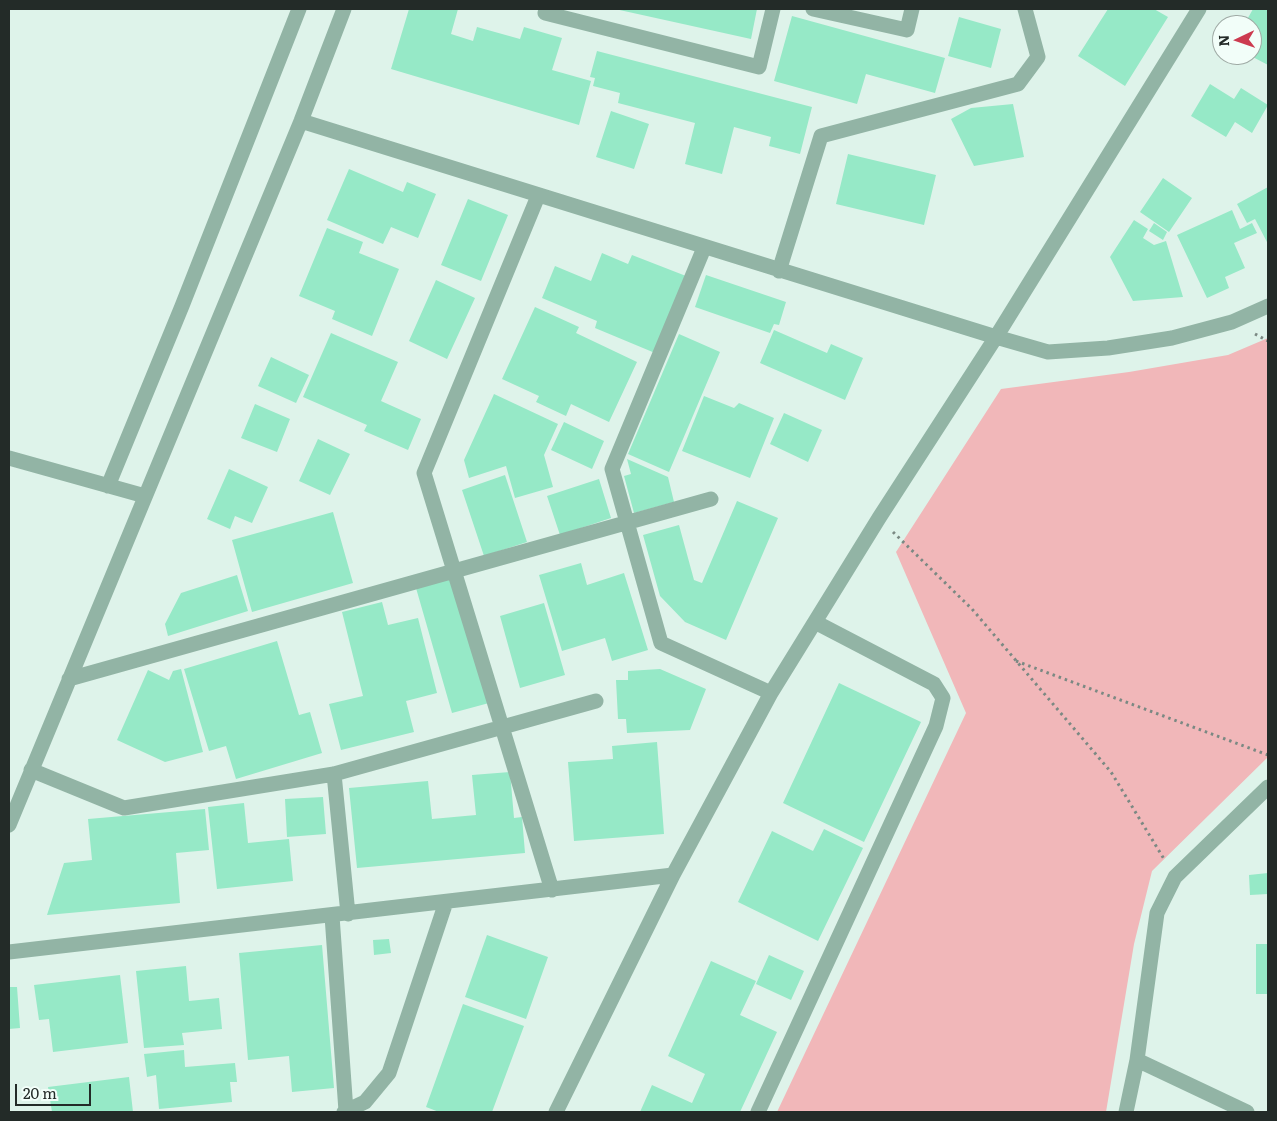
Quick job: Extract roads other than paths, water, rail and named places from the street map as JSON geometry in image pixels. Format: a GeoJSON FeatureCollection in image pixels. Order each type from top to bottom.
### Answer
{"type":"FeatureCollection","features":[{"type":"Feature","properties":{"kind":"street"},"geometry":{"type":"LineString","coordinates":[[108,486],[182,306],[299,9]]}},
{"type":"Feature","properties":{"kind":"street"},"geometry":{"type":"LineString","coordinates":[[9,825],[300,121],[344,9]]}},
{"type":"Feature","properties":{"kind":"street"},"geometry":{"type":"LineString","coordinates":[[546,9],[545,13],[758,67],[773,9]]}},
{"type":"Feature","properties":{"kind":"street"},"geometry":{"type":"LineString","coordinates":[[813,9],[907,30],[912,9]]}},
{"type":"Feature","properties":{"kind":"street"},"geometry":{"type":"LineString","coordinates":[[779,271],[821,136],[1018,84],[1038,57],[1025,9]]}},
{"type":"Feature","properties":{"kind":"street"},"geometry":{"type":"LineString","coordinates":[[556,1112],[673,875],[771,693],[879,518],[996,337],[1199,9]]}},
{"type":"Feature","properties":{"kind":"street"},"geometry":{"type":"LineString","coordinates":[[300,121],[704,248],[1048,352],[1108,348],[1172,338],[1232,322],[1268,306]]}},
{"type":"Feature","properties":{"kind":"street"},"geometry":{"type":"LineString","coordinates":[[538,196],[424,473],[552,890]]}},
{"type":"Feature","properties":{"kind":"street"},"geometry":{"type":"LineString","coordinates":[[704,248],[612,469],[661,643],[771,693]]}},
{"type":"Feature","properties":{"kind":"street"},"geometry":{"type":"LineString","coordinates":[[9,458],[145,496]]}},
{"type":"Feature","properties":{"kind":"street"},"geometry":{"type":"LineString","coordinates":[[69,680],[711,499]]}},
{"type":"Feature","properties":{"kind":"street"},"geometry":{"type":"LineString","coordinates":[[758,1112],[936,726],[943,698],[934,684],[814,622]]}},
{"type":"Feature","properties":{"kind":"street"},"geometry":{"type":"LineString","coordinates":[[31,770],[124,808],[334,774],[596,701]]}},
{"type":"Feature","properties":{"kind":"street"},"geometry":{"type":"LineString","coordinates":[[334,774],[345,1112],[365,1102],[389,1073],[446,902]]}},
{"type":"Feature","properties":{"kind":"street"},"geometry":{"type":"LineString","coordinates":[[1126,1112],[1137,1060],[1157,913],[1175,877],[1268,787]]}},
{"type":"Feature","properties":{"kind":"street"},"geometry":{"type":"LineString","coordinates":[[12,950],[340,915],[673,875]]}},
{"type":"Feature","properties":{"kind":"street"},"geometry":{"type":"LineString","coordinates":[[1137,1060],[1247,1112]]}}]}
